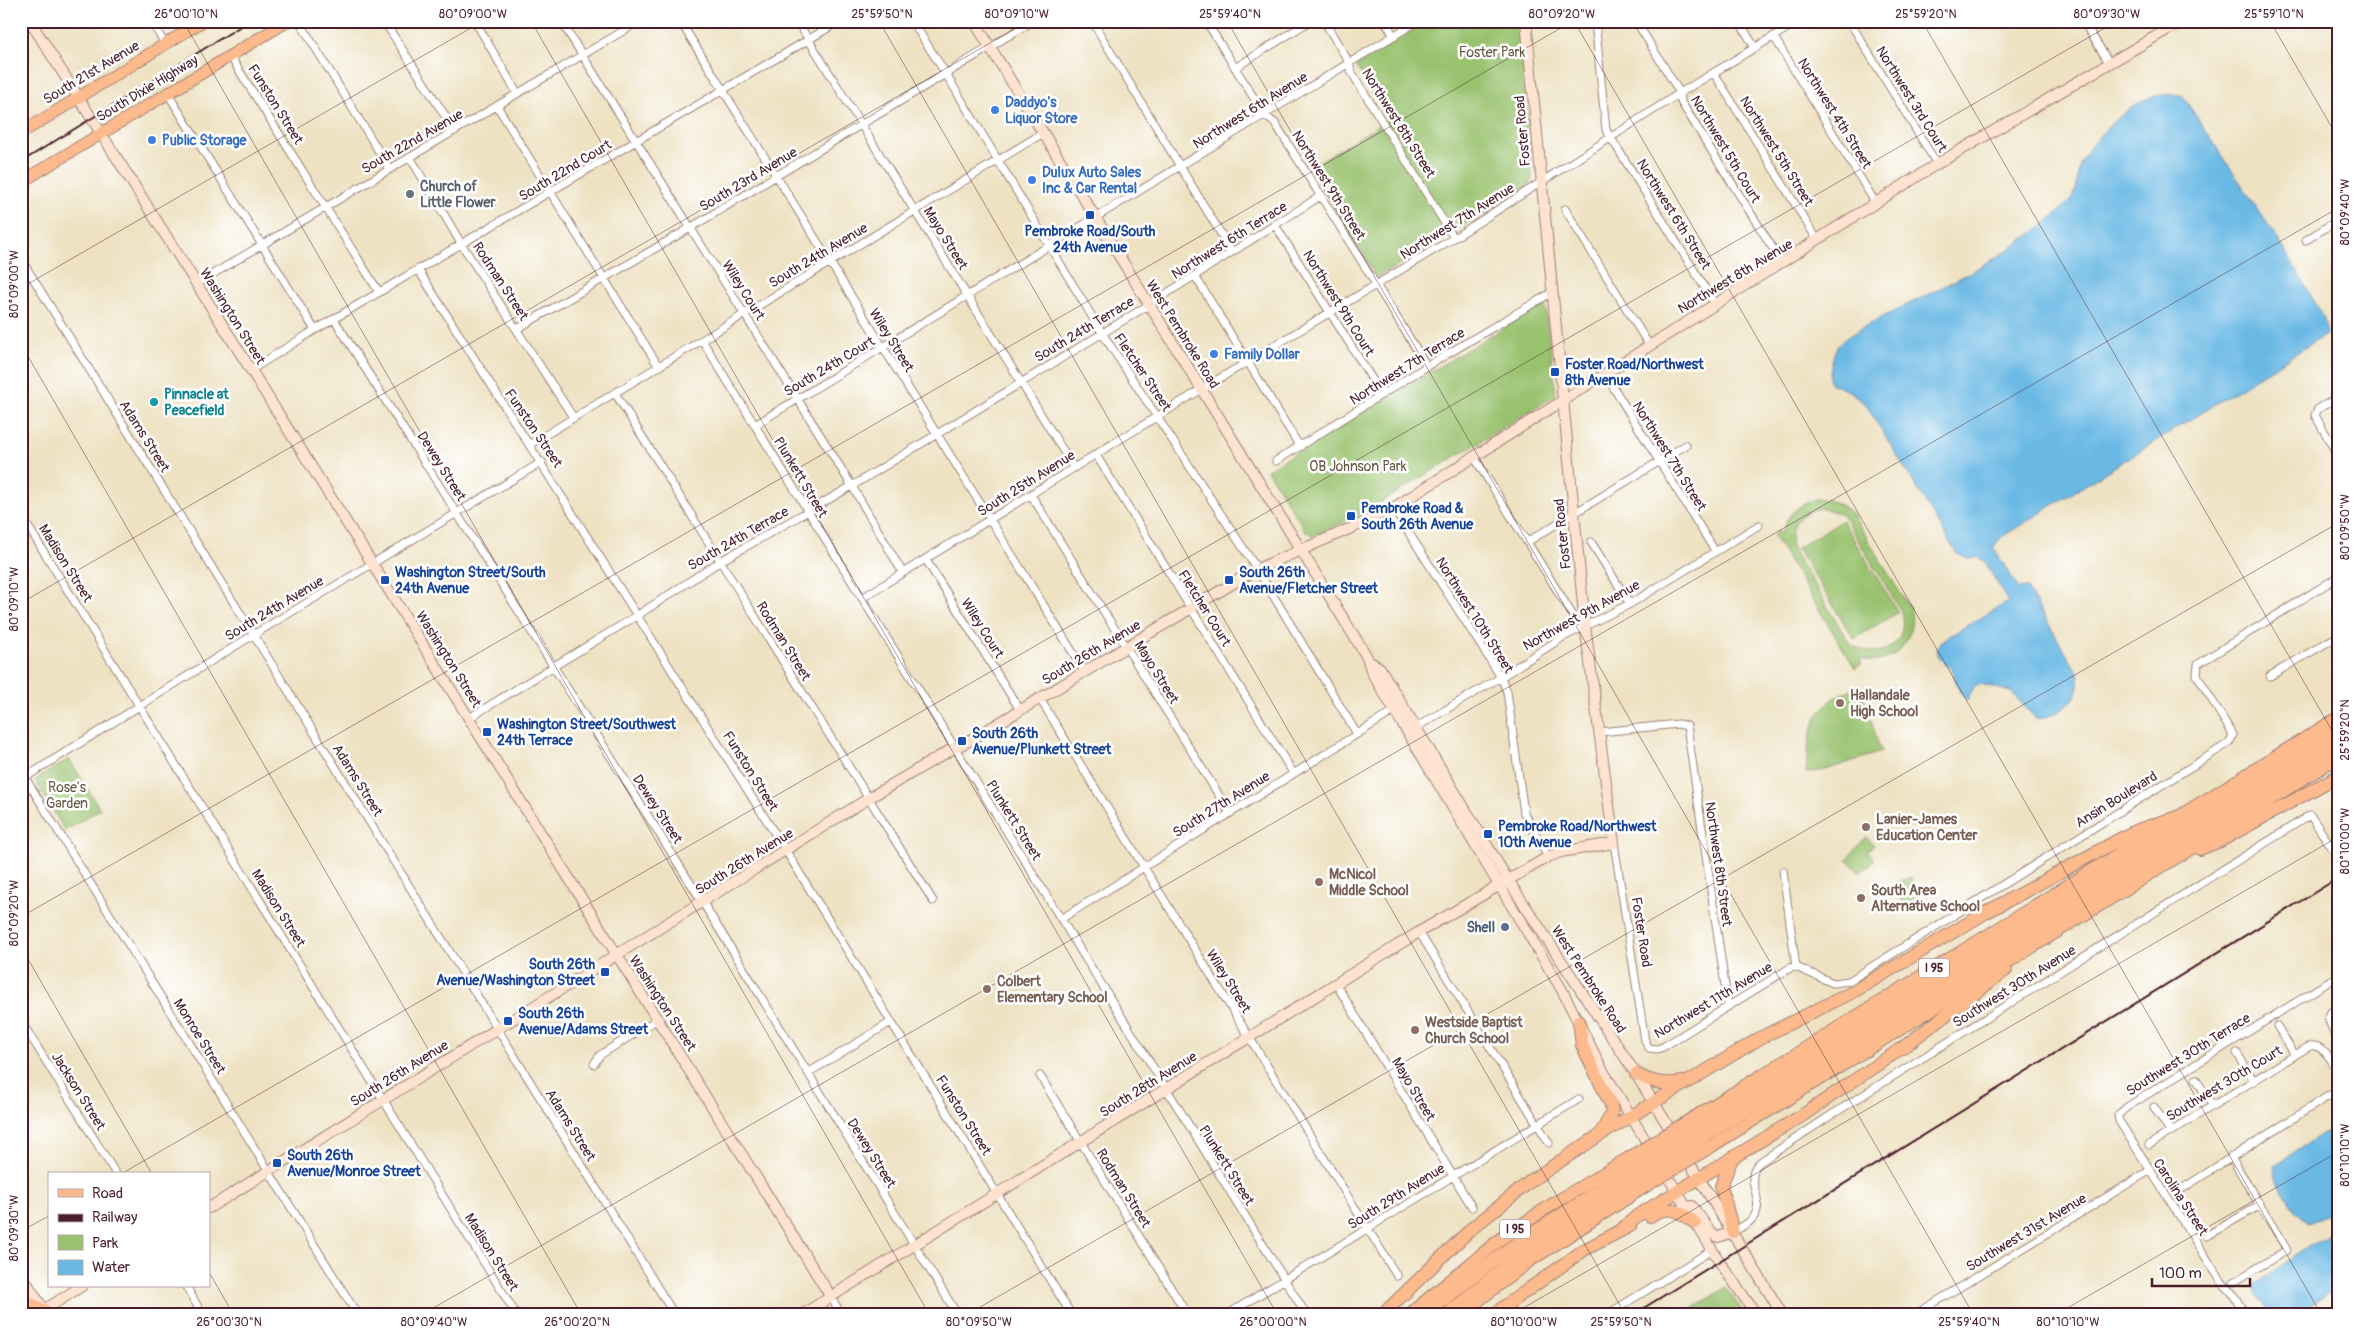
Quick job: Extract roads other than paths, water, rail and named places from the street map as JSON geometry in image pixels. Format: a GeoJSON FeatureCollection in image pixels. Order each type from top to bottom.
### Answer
{"type":"FeatureCollection","features":[{"type":"Feature","properties":{"kind":"highway"},"geometry":{"type":"LineString","coordinates":[[2320,728],[2338,713]]}},
{"type":"Feature","properties":{"kind":"highway","name":"I 95"},"geometry":{"type":"LineString","coordinates":[[1462,1314],[1638,1171],[1700,1133],[2177,817],[2338,718]]}},
{"type":"Feature","properties":{"kind":"highway"},"geometry":{"type":"LineString","coordinates":[[1700,1133],[2338,731]]}},
{"type":"Feature","properties":{"kind":"highway"},"geometry":{"type":"LineString","coordinates":[[1700,1133],[2338,745]]}},
{"type":"Feature","properties":{"kind":"highway","name":"I 95"},"geometry":{"type":"LineString","coordinates":[[1410,1314],[1504,1237],[1553,1204],[1638,1171],[1700,1133],[2040,941],[2338,757]]}},
{"type":"Feature","properties":{"kind":"highway"},"geometry":{"type":"LineString","coordinates":[[2173,860],[2220,841],[2338,776]]}},
{"type":"Feature","properties":{"kind":"highway"},"geometry":{"type":"LineString","coordinates":[[1383,1314],[1471,1229],[1532,1180],[1600,1135],[1762,1037],[1853,992],[1985,913],[2127,836],[2177,817]]}},
{"type":"Feature","properties":{"kind":"highway"},"geometry":{"type":"LineString","coordinates":[[1494,1314],[1584,1250],[1623,1228],[1637,1216],[1731,1161],[1902,1048],[1996,978],[2040,941]]}},
{"type":"Feature","properties":{"kind":"highway"},"geometry":{"type":"LineString","coordinates":[[1579,1021],[1582,1045],[1611,1105],[1612,1113],[1600,1135]]}},
{"type":"Feature","properties":{"kind":"highway"},"geometry":{"type":"LineString","coordinates":[[1636,1074],[1651,1082],[1662,1084],[1688,1081]]}},
{"type":"Feature","properties":{"kind":"highway"},"geometry":{"type":"LineString","coordinates":[[1731,1161],[1720,1186],[1733,1232]]}},
{"type":"Feature","properties":{"kind":"highway"},"geometry":{"type":"LineString","coordinates":[[1426,1314],[1511,1247],[1638,1171]]}},
{"type":"Feature","properties":{"kind":"highway"},"geometry":{"type":"LineString","coordinates":[[1447,1314],[1530,1247],[1638,1171]]}},
{"type":"Feature","properties":{"kind":"highway"},"geometry":{"type":"LineString","coordinates":[[1623,1228],[1636,1224],[1662,1209],[1674,1210],[1695,1223]]}},
{"type":"Feature","properties":{"kind":"highway"},"geometry":{"type":"LineString","coordinates":[[21,1300],[43,1313]]}},
{"type":"Feature","properties":{"kind":"main road","name":"South 21st Avenue"},"geometry":{"type":"LineString","coordinates":[[21,133],[203,21]]}},
{"type":"Feature","properties":{"kind":"main road","name":"South Dixie Highway"},"geometry":{"type":"LineString","coordinates":[[21,182],[288,21]]}},
{"type":"Feature","properties":{"kind":"street","name":"Washington Street"},"geometry":{"type":"LineString","coordinates":[[30,21],[251,370],[841,1314]]}},
{"type":"Feature","properties":{"kind":"street"},"geometry":{"type":"LineString","coordinates":[[151,21],[165,44]]}},
{"type":"Feature","properties":{"kind":"street"},"geometry":{"type":"LineString","coordinates":[[299,21],[390,168]]}},
{"type":"Feature","properties":{"kind":"street"},"geometry":{"type":"LineString","coordinates":[[384,21],[455,131]]}},
{"type":"Feature","properties":{"kind":"street"},"geometry":{"type":"LineString","coordinates":[[475,21],[517,93]]}},
{"type":"Feature","properties":{"kind":"street","name":"Wiley Court"},"geometry":{"type":"LineString","coordinates":[[561,21],[852,486],[903,574]]}},
{"type":"Feature","properties":{"kind":"street","name":"South 22nd Avenue"},"geometry":{"type":"LineString","coordinates":[[196,284],[640,21]]}},
{"type":"Feature","properties":{"kind":"street","name":"Wiley Street"},"geometry":{"type":"LineString","coordinates":[[680,21],[1084,672]]}},
{"type":"Feature","properties":{"kind":"street","name":"Mayo Street"},"geometry":{"type":"LineString","coordinates":[[796,21],[1074,468]]}},
{"type":"Feature","properties":{"kind":"street","name":"South 22nd Court"},"geometry":{"type":"LineString","coordinates":[[251,370],[314,330],[419,271],[840,21]]}},
{"type":"Feature","properties":{"kind":"street","name":"Fletcher Street"},"geometry":{"type":"LineString","coordinates":[[912,21],[1051,246],[1102,333],[1257,569],[1357,734]]}},
{"type":"Feature","properties":{"kind":"street","name":"West Pembroke Road"},"geometry":{"type":"LineString","coordinates":[[974,21],[1095,220],[1202,389],[1370,662],[1372,673],[1394,711],[1504,883],[1636,1074],[1782,1314]]}},
{"type":"Feature","properties":{"kind":"street","name":"South 23rd Avenue"},"geometry":{"type":"LineString","coordinates":[[517,330],[1033,21]]}},
{"type":"Feature","properties":{"kind":"street"},"geometry":{"type":"LineString","coordinates":[[1092,21],[1232,252]]}},
{"type":"Feature","properties":{"kind":"street","name":"Northwest 9th Street"},"geometry":{"type":"LineString","coordinates":[[1206,21],[1265,116],[1275,123],[1322,195],[1427,366]]}},
{"type":"Feature","properties":{"kind":"street"},"geometry":{"type":"LineString","coordinates":[[1235,68],[1310,21]]}},
{"type":"Feature","properties":{"kind":"street","name":"Northwest 8th Street"},"geometry":{"type":"LineString","coordinates":[[1324,21],[1348,64],[1454,238]]}},
{"type":"Feature","properties":{"kind":"street"},"geometry":{"type":"LineString","coordinates":[[1385,21],[1394,36]]}},
{"type":"Feature","properties":{"kind":"street","name":"Northwest 6th Avenue"},"geometry":{"type":"LineString","coordinates":[[1095,220],[1418,21]]}},
{"type":"Feature","properties":{"kind":"street","name":"Foster Road"},"geometry":{"type":"LineString","coordinates":[[1526,21],[1585,625],[1614,843],[1645,1041]]}},
{"type":"Feature","properties":{"kind":"street","name":"Northwest 6th Street"},"geometry":{"type":"LineString","coordinates":[[1596,21],[1606,130],[1715,304]]}},
{"type":"Feature","properties":{"kind":"street","name":"Northwest 5th Court"},"geometry":{"type":"LineString","coordinates":[[1636,21],[1680,93],[1681,102],[1782,264]]}},
{"type":"Feature","properties":{"kind":"street"},"geometry":{"type":"LineString","coordinates":[[1739,21],[1755,48]]}},
{"type":"Feature","properties":{"kind":"street","name":"Northwest 7th Avenue"},"geometry":{"type":"LineString","coordinates":[[1202,389],[1454,238],[1680,93],[1799,21]]}},
{"type":"Feature","properties":{"kind":"street","name":"Northwest 3rd Court"},"geometry":{"type":"LineString","coordinates":[[1849,21],[1937,164]]}},
{"type":"Feature","properties":{"kind":"street"},"geometry":{"type":"LineString","coordinates":[[2083,21],[2110,64]]}},
{"type":"Feature","properties":{"kind":"street","name":"Northwest 8th Avenue"},"geometry":{"type":"LineString","coordinates":[[1301,550],[1393,508],[1649,345],[1782,264],[1875,202],[2180,22]]}},
{"type":"Feature","properties":{"kind":"street","name":"Northwest 4th Street"},"geometry":{"type":"LineString","coordinates":[[1774,37],[1875,202]]}},
{"type":"Feature","properties":{"kind":"street","name":"Funston Street"},"geometry":{"type":"LineString","coordinates":[[230,56],[379,292]]}},
{"type":"Feature","properties":{"kind":"street","name":"Northwest 5th Street"},"geometry":{"type":"LineString","coordinates":[[1714,74],[1818,241]]}},
{"type":"Feature","properties":{"kind":"street"},"geometry":{"type":"LineString","coordinates":[[168,94],[314,330]]}},
{"type":"Feature","properties":{"kind":"street"},"geometry":{"type":"LineString","coordinates":[[497,106],[659,367]]}},
{"type":"Feature","properties":{"kind":"street","name":"South 24th Avenue"},"geometry":{"type":"LineString","coordinates":[[529,445],[998,162],[1043,132]]}},
{"type":"Feature","properties":{"kind":"street","name":"Rodman Street"},"geometry":{"type":"LineString","coordinates":[[410,157],[462,245],[573,418]]}},
{"type":"Feature","properties":{"kind":"street","name":"Northwest 6th Terrace"},"geometry":{"type":"LineString","coordinates":[[1148,305],[1322,195]]}},
{"type":"Feature","properties":{"kind":"street"},"geometry":{"type":"LineString","coordinates":[[1565,209],[1649,345]]}},
{"type":"Feature","properties":{"kind":"street","name":"South 24th Court"},"geometry":{"type":"LineString","coordinates":[[755,425],[1095,220]]}},
{"type":"Feature","properties":{"kind":"street"},"geometry":{"type":"LineString","coordinates":[[2306,240],[2338,220]]}},
{"type":"Feature","properties":{"kind":"street","name":"Northwest 9th Court"},"geometry":{"type":"LineString","coordinates":[[1275,225],[1382,395]]}},
{"type":"Feature","properties":{"kind":"street","name":"Adams Street"},"geometry":{"type":"LineString","coordinates":[[21,260],[674,1314]]}},
{"type":"Feature","properties":{"kind":"street","name":"Funston Street"},"geometry":{"type":"LineString","coordinates":[[419,271],[529,445],[542,462],[786,851],[1071,1314]]}},
{"type":"Feature","properties":{"kind":"street"},"geometry":{"type":"LineString","coordinates":[[1195,276],[1300,446]]}},
{"type":"Feature","properties":{"kind":"street","name":"Northwest 7th Terrace"},"geometry":{"type":"LineString","coordinates":[[1276,462],[1427,366],[1552,293]]}},
{"type":"Feature","properties":{"kind":"street","name":"South 24th Terrace"},"geometry":{"type":"LineString","coordinates":[[469,718],[638,615],[719,562],[852,486],[1148,305]]}},
{"type":"Feature","properties":{"kind":"street","name":"Dewey Street"},"geometry":{"type":"LineString","coordinates":[[334,320],[703,903],[957,1314]]}},
{"type":"Feature","properties":{"kind":"street","name":"Plunkett Street"},"geometry":{"type":"LineString","coordinates":[[702,340],[1306,1314]]}},
{"type":"Feature","properties":{"kind":"street","name":"Northwest 7th Street"},"geometry":{"type":"LineString","coordinates":[[1605,374],[1715,551]]}},
{"type":"Feature","properties":{"kind":"street","name":"South 25th Avenue"},"geometry":{"type":"LineString","coordinates":[[862,598],[1202,389]]}},
{"type":"Feature","properties":{"kind":"street","name":"Rodman Street"},"geometry":{"type":"LineString","coordinates":[[615,393],[719,562],[933,901]]}},
{"type":"Feature","properties":{"kind":"street"},"geometry":{"type":"LineString","coordinates":[[2338,397],[2318,409],[2315,415],[2338,456]]}},
{"type":"Feature","properties":{"kind":"street"},"geometry":{"type":"LineString","coordinates":[[1527,542],[1686,445]]}},
{"type":"Feature","properties":{"kind":"street","name":"Fletcher Court"},"geometry":{"type":"LineString","coordinates":[[1096,455],[1293,773]]}},
{"type":"Feature","properties":{"kind":"street"},"geometry":{"type":"LineString","coordinates":[[1474,457],[1572,614]]}},
{"type":"Feature","properties":{"kind":"street","name":"South 24th Avenue"},"geometry":{"type":"LineString","coordinates":[[22,776],[542,462]]}},
{"type":"Feature","properties":{"kind":"street","name":"Mayo Street"},"geometry":{"type":"LineString","coordinates":[[1031,495],[1230,812]]}},
{"type":"Feature","properties":{"kind":"street","name":"Northwest 10th Street"},"geometry":{"type":"LineString","coordinates":[[1393,508],[1501,678],[1507,692],[1524,813],[1548,857]]}},
{"type":"Feature","properties":{"kind":"street","name":"Madison Street"},"geometry":{"type":"LineString","coordinates":[[21,515],[516,1314]]}},
{"type":"Feature","properties":{"kind":"street","name":"Northwest 9th Avenue"},"geometry":{"type":"LineString","coordinates":[[1415,728],[1501,678],[1585,625],[1602,619],[1630,604],[1759,525]]}},
{"type":"Feature","properties":{"kind":"street"},"geometry":{"type":"LineString","coordinates":[[1591,542],[1630,604]]}},
{"type":"Feature","properties":{"kind":"street","name":"South 26th Avenue"},"geometry":{"type":"LineString","coordinates":[[210,1207],[703,903],[869,798],[1040,699],[1257,569],[1301,550]]}},
{"type":"Feature","properties":{"kind":"street","name":"Wiley Court"},"geometry":{"type":"LineString","coordinates":[[926,560],[1020,710]]}},
{"type":"Feature","properties":{"kind":"street","name":"Ansin Boulevard"},"geometry":{"type":"LineString","coordinates":[[1796,967],[1833,983],[1849,980],[2229,743],[2233,735],[2197,675],[2198,664],[2338,577]]}},
{"type":"Feature","properties":{"kind":"street"},"geometry":{"type":"LineString","coordinates":[[2270,676],[2338,636]]}},
{"type":"Feature","properties":{"kind":"street","name":"West Pembroke Road"},"geometry":{"type":"LineString","coordinates":[[1370,662],[1380,668],[1504,883],[1579,1021],[1602,1069],[1695,1223],[1756,1314]]}},
{"type":"Feature","properties":{"kind":"street","name":"Wiley Street"},"geometry":{"type":"LineString","coordinates":[[1040,699],[1397,1276]]}},
{"type":"Feature","properties":{"kind":"street","name":"South 27th Avenue"},"geometry":{"type":"LineString","coordinates":[[1061,919],[1394,711]]}},
{"type":"Feature","properties":{"kind":"street","name":"Northwest 8th Street"},"geometry":{"type":"LineString","coordinates":[[1600,732],[1678,724],[1686,726],[1728,1006]]}},
{"type":"Feature","properties":{"kind":"street","name":"Monroe Street"},"geometry":{"type":"LineString","coordinates":[[22,776],[357,1314]]}},
{"type":"Feature","properties":{"kind":"street","name":"Southwest 30th Avenue"},"geometry":{"type":"LineString","coordinates":[[1733,1232],[1751,1220],[1756,1213],[1757,1202],[1752,1176],[1754,1168],[1760,1162],[2310,815],[2338,857]]}},
{"type":"Feature","properties":{"kind":"street","name":"South 28th Avenue"},"geometry":{"type":"LineString","coordinates":[[804,1314],[1419,932],[1548,857],[1561,852],[1614,843]]}},
{"type":"Feature","properties":{"kind":"street"},"geometry":{"type":"LineString","coordinates":[[1783,870],[1796,967]]}},
{"type":"Feature","properties":{"kind":"street"},"geometry":{"type":"LineString","coordinates":[[1419,932],[1549,1143]]}},
{"type":"Feature","properties":{"kind":"street","name":"Northwest 11th Avenue"},"geometry":{"type":"LineString","coordinates":[[1645,1041],[1649,1048],[1657,1049],[1790,968],[1796,967]]}},
{"type":"Feature","properties":{"kind":"street","name":"Southwest 30th Terrace"},"geometry":{"type":"LineString","coordinates":[[2118,1115],[2127,1106],[2338,976]]}},
{"type":"Feature","properties":{"kind":"street","name":"Mayo Street"},"geometry":{"type":"LineString","coordinates":[[1336,984],[1472,1207]]}},
{"type":"Feature","properties":{"kind":"street"},"geometry":{"type":"LineString","coordinates":[[2338,1008],[2331,1012],[2328,1018],[2338,1043]]}},
{"type":"Feature","properties":{"kind":"street"},"geometry":{"type":"LineString","coordinates":[[594,1064],[600,1055],[658,1019]]}},
{"type":"Feature","properties":{"kind":"street","name":"Jackson Street"},"geometry":{"type":"LineString","coordinates":[[21,1021],[115,1172]]}},
{"type":"Feature","properties":{"kind":"street"},"geometry":{"type":"LineString","coordinates":[[808,1074],[892,1022]]}},
{"type":"Feature","properties":{"kind":"street"},"geometry":{"type":"LineString","coordinates":[[2277,1026],[2295,1055]]}},
{"type":"Feature","properties":{"kind":"street","name":"Southwest 30th Court"},"geometry":{"type":"LineString","coordinates":[[2150,1145],[2212,1105],[2313,1045],[2319,1047],[2337,1067]]}},
{"type":"Feature","properties":{"kind":"street"},"geometry":{"type":"LineString","coordinates":[[2237,1053],[2254,1081]]}},
{"type":"Feature","properties":{"kind":"street","name":"Rodman Street"},"geometry":{"type":"LineString","coordinates":[[1040,1076],[1187,1314]]}},
{"type":"Feature","properties":{"kind":"street"},"geometry":{"type":"LineString","coordinates":[[2196,1079],[2212,1105]]}},
{"type":"Feature","properties":{"kind":"street"},"geometry":{"type":"LineString","coordinates":[[2180,1190],[2338,1090]]}},
{"type":"Feature","properties":{"kind":"street","name":"South 29th Avenue"},"geometry":{"type":"LineString","coordinates":[[1228,1314],[1578,1099]]}},
{"type":"Feature","properties":{"kind":"street"},"geometry":{"type":"LineString","coordinates":[[2154,1107],[2170,1131]]}},
{"type":"Feature","properties":{"kind":"street","name":"Carolina Street"},"geometry":{"type":"LineString","coordinates":[[2118,1115],[2119,1122],[2149,1170],[2220,1281],[2233,1294],[2245,1314]]}},
{"type":"Feature","properties":{"kind":"street"},"geometry":{"type":"LineString","coordinates":[[2231,1157],[2287,1250],[2234,1282]]}},
{"type":"Feature","properties":{"kind":"street","name":"Southwest 31st Avenue"},"geometry":{"type":"LineString","coordinates":[[1916,1314],[2149,1170]]}},
{"type":"Feature","properties":{"kind":"street"},"geometry":{"type":"LineString","coordinates":[[1677,1192],[1686,1198],[1711,1232],[1718,1237],[1733,1232]]}},
{"type":"Feature","properties":{"kind":"street"},"geometry":{"type":"LineString","coordinates":[[2206,1236],[2260,1206]]}},
{"type":"Feature","properties":{"kind":"street"},"geometry":{"type":"LineString","coordinates":[[1608,1314],[1712,1250]]}},
{"type":"Feature","properties":{"kind":"street"},"geometry":{"type":"LineString","coordinates":[[21,1274],[43,1313],[79,1288]]}},
{"type":"Feature","properties":{"kind":"street"},"geometry":{"type":"LineString","coordinates":[[187,1288],[202,1314]]}},
{"type":"Feature","properties":{"kind":"water"},"geometry":{"type":"Polygon","coordinates":[[[2182,95],[2283,247],[2324,318],[2327,334],[2002,537],[1993,547],[2019,589],[2027,588],[2078,673],[2078,690],[2074,698],[2061,710],[2036,719],[2011,692],[1976,684],[1967,700],[1957,687],[1951,668],[1939,658],[1937,649],[1941,641],[2008,602],[1985,562],[1978,557],[1969,559],[1957,554],[1866,405],[1851,392],[1830,383],[1829,378],[1834,353],[1845,338],[1995,258],[2044,225],[2071,200],[2076,190],[2081,163],[2093,144],[2112,123],[2135,106],[2155,96],[2182,95]]]}},
{"type":"Feature","properties":{"kind":"water"},"geometry":{"type":"Polygon","coordinates":[[[2325,1132],[2338,1132],[2338,1209],[2309,1223],[2297,1212],[2286,1197],[2278,1181],[2275,1165],[2325,1132]]]}},
{"type":"Feature","properties":{"kind":"water"},"geometry":{"type":"Polygon","coordinates":[[[2338,1229],[2338,1288],[2295,1314],[2271,1314],[2258,1295],[2256,1285],[2296,1255],[2338,1229]]]}},
{"type":"Feature","properties":{"kind":"railway"},"geometry":{"type":"LineString","coordinates":[[21,162],[249,21]]}},
{"type":"Feature","properties":{"kind":"railway"},"geometry":{"type":"LineString","coordinates":[[1634,1314],[2338,878]]}},
{"type":"Feature","properties":{"kind":"place","name":"Daddyo's Liquor Store"},"geometry":{"type":"Point","coordinates":[995,110]}},
{"type":"Feature","properties":{"kind":"place","name":"Public Storage"},"geometry":{"type":"Point","coordinates":[152,140]}},
{"type":"Feature","properties":{"kind":"place","name":"Dulux Auto Sales Inc & Car Rental"},"geometry":{"type":"Point","coordinates":[1032,180]}},
{"type":"Feature","properties":{"kind":"place","name":"Church of Little Flower"},"geometry":{"type":"Point","coordinates":[410,194]}},
{"type":"Feature","properties":{"kind":"place","name":"Pembroke Road/South 24th Avenue"},"geometry":{"type":"Point","coordinates":[1090,215]}},
{"type":"Feature","properties":{"kind":"place","name":"Family Dollar"},"geometry":{"type":"Point","coordinates":[1214,354]}},
{"type":"Feature","properties":{"kind":"place","name":"Foster Road/Northwest 8th Avenue"},"geometry":{"type":"Point","coordinates":[1555,372]}},
{"type":"Feature","properties":{"kind":"place","name":"Pinnacle at Peacefield"},"geometry":{"type":"Point","coordinates":[154,402]}},
{"type":"Feature","properties":{"kind":"place","name":"Pembroke Road & South 26th Avenue"},"geometry":{"type":"Point","coordinates":[1351,516]}},
{"type":"Feature","properties":{"kind":"place","name":"Washington Street/South 24th Avenue"},"geometry":{"type":"Point","coordinates":[385,580]}},
{"type":"Feature","properties":{"kind":"place","name":"South 26th Avenue/Fletcher Street"},"geometry":{"type":"Point","coordinates":[1229,580]}},
{"type":"Feature","properties":{"kind":"place","name":"Hallandale High School"},"geometry":{"type":"Point","coordinates":[1840,703]}},
{"type":"Feature","properties":{"kind":"place","name":"Washington Street/Southwest 24th Terrace"},"geometry":{"type":"Point","coordinates":[487,732]}},
{"type":"Feature","properties":{"kind":"place","name":"South 26th Avenue/Plunkett Street"},"geometry":{"type":"Point","coordinates":[962,741]}},
{"type":"Feature","properties":{"kind":"place","name":"Lanier-James Education Center"},"geometry":{"type":"Point","coordinates":[1866,827]}},
{"type":"Feature","properties":{"kind":"place","name":"Pembroke Road/Northwest 10th Avenue"},"geometry":{"type":"Point","coordinates":[1488,834]}},
{"type":"Feature","properties":{"kind":"place","name":"McNicol Middle School"},"geometry":{"type":"Point","coordinates":[1319,882]}},
{"type":"Feature","properties":{"kind":"place","name":"South Area Alternative School"},"geometry":{"type":"Point","coordinates":[1861,898]}},
{"type":"Feature","properties":{"kind":"place","name":"Shell"},"geometry":{"type":"Point","coordinates":[1505,927]}},
{"type":"Feature","properties":{"kind":"place","name":"South 26th Avenue/Washington Street"},"geometry":{"type":"Point","coordinates":[605,972]}},
{"type":"Feature","properties":{"kind":"place","name":"Colbert Elementary School"},"geometry":{"type":"Point","coordinates":[987,989]}},
{"type":"Feature","properties":{"kind":"place","name":"South 26th Avenue/Adams Street"},"geometry":{"type":"Point","coordinates":[508,1021]}},
{"type":"Feature","properties":{"kind":"place","name":"Westside Baptist Church School"},"geometry":{"type":"Point","coordinates":[1415,1030]}},
{"type":"Feature","properties":{"kind":"place","name":"South 26th Avenue/Monroe Street"},"geometry":{"type":"Point","coordinates":[277,1163]}},
{"type":"Feature","properties":{"kind":"park label","name":"Foster Park"},"geometry":{"type":"Point","coordinates":[1492,52]}},
{"type":"Feature","properties":{"kind":"park label","name":"OB Johnson Park"},"geometry":{"type":"Point","coordinates":[1358,466]}},
{"type":"Feature","properties":{"kind":"park label","name":"Rose's Garden"},"geometry":{"type":"Point","coordinates":[67,796]}}]}
